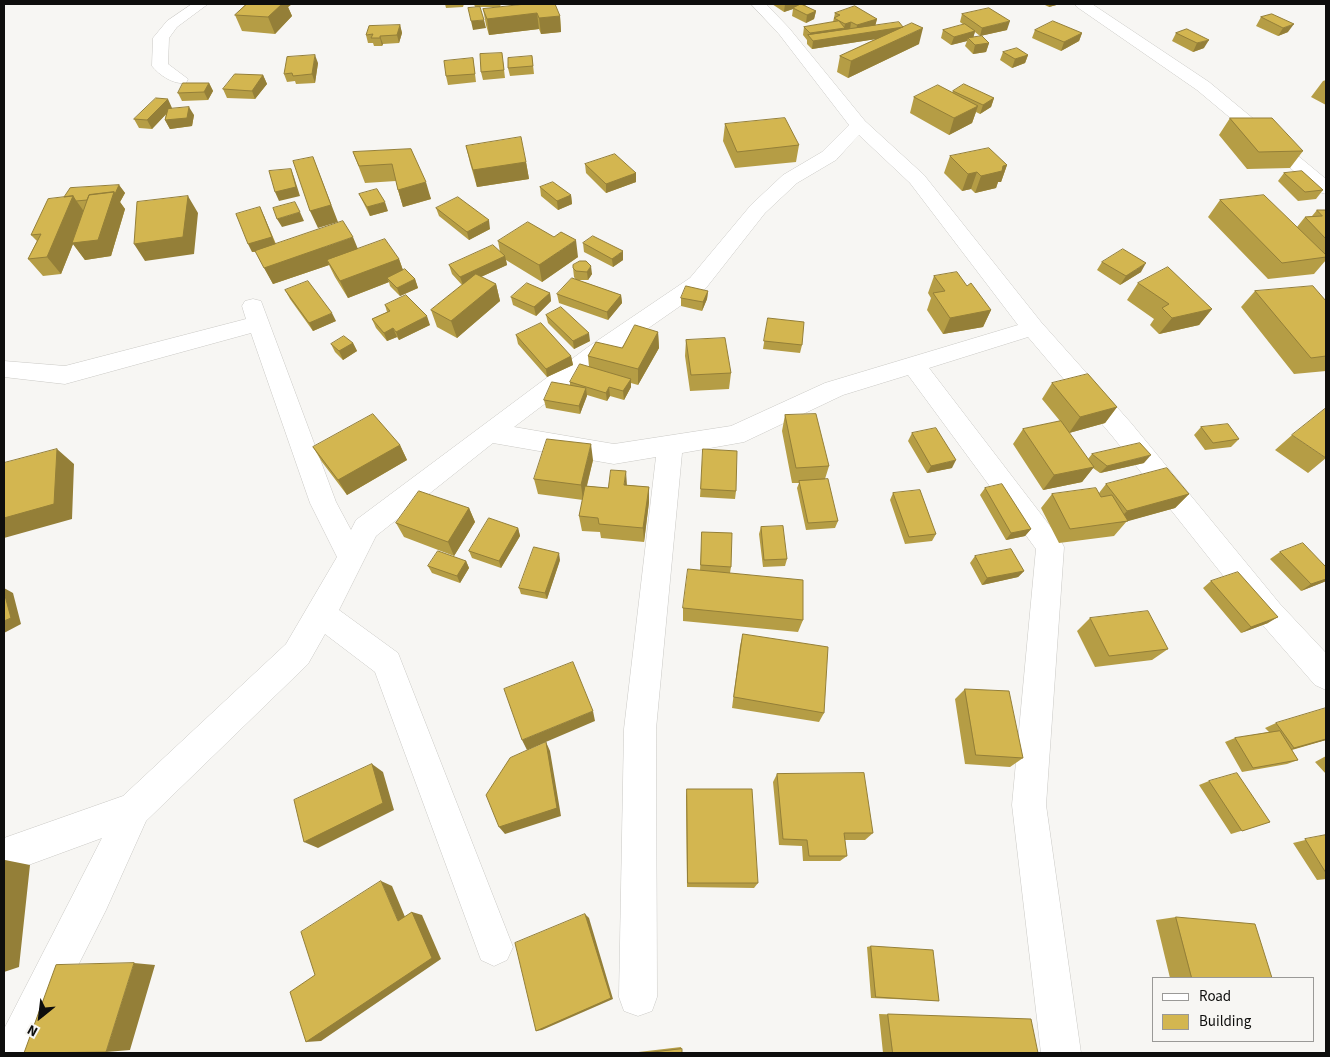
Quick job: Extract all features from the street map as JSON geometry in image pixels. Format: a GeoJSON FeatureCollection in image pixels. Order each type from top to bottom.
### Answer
{"type":"FeatureCollection","features":[{"type":"Feature","properties":{"kind":"street"},"geometry":{"type":"LineString","coordinates":[[180,79],[160,66],[161,38],[172,24],[201,4]]}},
{"type":"Feature","properties":{"kind":"street"},"geometry":{"type":"LineString","coordinates":[[758,4],[784,32],[859,126],[917,179],[1033,328],[1122,430],[1270,613],[1326,674]]}},
{"type":"Feature","properties":{"kind":"street"},"geometry":{"type":"LineString","coordinates":[[1082,4],[1203,86],[1326,188]]}},
{"type":"Feature","properties":{"kind":"street"},"geometry":{"type":"LineString","coordinates":[[13,1053],[94,897],[134,809],[297,654],[321,614],[366,528],[596,353],[698,283],[758,209],[790,179],[829,156],[859,126]]}},
{"type":"Feature","properties":{"kind":"street"},"geometry":{"type":"LineString","coordinates":[[4,369],[65,375],[256,314],[323,503],[351,557]]}},
{"type":"Feature","properties":{"kind":"street"},"geometry":{"type":"LineString","coordinates":[[489,433],[614,454],[735,435],[834,390],[1033,328]]}},
{"type":"Feature","properties":{"kind":"street"},"geometry":{"type":"LineString","coordinates":[[914,365],[1050,547],[1029,805],[1061,1053]]}},
{"type":"Feature","properties":{"kind":"street"},"geometry":{"type":"LineString","coordinates":[[638,997],[640,729],[670,445]]}},
{"type":"Feature","properties":{"kind":"street"},"geometry":{"type":"LineString","coordinates":[[321,614],[387,663],[494,947]]}},
{"type":"Feature","properties":{"kind":"street"},"geometry":{"type":"LineString","coordinates":[[4,856],[134,809]]}},
{"type":"Feature","properties":{"kind":"building"},"geometry":{"type":"Polygon","coordinates":[[[247,4],[282,4],[268,17],[235,15],[247,4]]]}},
{"type":"Feature","properties":{"kind":"building"},"geometry":{"type":"Polygon","coordinates":[[[526,4],[555,4],[560,16],[539,18],[537,13],[487,19],[483,9],[526,4]]]}},
{"type":"Feature","properties":{"kind":"building"},"geometry":{"type":"Polygon","coordinates":[[[801,4],[816,11],[807,15],[793,8],[801,4]]]}},
{"type":"Feature","properties":{"kind":"building"},"geometry":{"type":"Polygon","coordinates":[[[855,6],[877,19],[857,25],[851,22],[845,24],[834,18],[840,15],[835,13],[855,6]]]}},
{"type":"Feature","properties":{"kind":"building"},"geometry":{"type":"Polygon","coordinates":[[[480,7],[484,20],[471,21],[468,8],[480,7]]]}},
{"type":"Feature","properties":{"kind":"building"},"geometry":{"type":"Polygon","coordinates":[[[989,8],[1010,21],[982,28],[962,14],[989,8]]]}},
{"type":"Feature","properties":{"kind":"building"},"geometry":{"type":"Polygon","coordinates":[[[1272,14],[1294,24],[1283,28],[1261,17],[1272,14]]]}},
{"type":"Feature","properties":{"kind":"building"},"geometry":{"type":"Polygon","coordinates":[[[839,21],[845,28],[810,33],[804,27],[839,21]]]}},
{"type":"Feature","properties":{"kind":"building"},"geometry":{"type":"Polygon","coordinates":[[[1053,21],[1082,33],[1064,42],[1035,30],[1053,21]]]}},
{"type":"Feature","properties":{"kind":"building"},"geometry":{"type":"Polygon","coordinates":[[[899,22],[903,27],[813,41],[808,35],[899,22]]]}},
{"type":"Feature","properties":{"kind":"building"},"geometry":{"type":"Polygon","coordinates":[[[912,23],[923,28],[851,61],[840,56],[912,23]]]}},
{"type":"Feature","properties":{"kind":"building"},"geometry":{"type":"Polygon","coordinates":[[[965,24],[975,31],[954,37],[943,30],[965,24]]]}},
{"type":"Feature","properties":{"kind":"building"},"geometry":{"type":"Polygon","coordinates":[[[400,25],[397,35],[371,38],[373,34],[366,35],[369,26],[400,25]]]}},
{"type":"Feature","properties":{"kind":"building"},"geometry":{"type":"Polygon","coordinates":[[[1187,29],[1209,40],[1197,43],[1176,33],[1187,29]]]}},
{"type":"Feature","properties":{"kind":"building"},"geometry":{"type":"Polygon","coordinates":[[[982,36],[989,43],[975,45],[968,38],[982,36]]]}},
{"type":"Feature","properties":{"kind":"building"},"geometry":{"type":"Polygon","coordinates":[[[1017,48],[1028,55],[1015,59],[1003,52],[1017,48]]]}},
{"type":"Feature","properties":{"kind":"building"},"geometry":{"type":"Polygon","coordinates":[[[502,53],[504,70],[481,72],[480,54],[502,53]]]}},
{"type":"Feature","properties":{"kind":"building"},"geometry":{"type":"Polygon","coordinates":[[[315,55],[312,74],[293,76],[292,73],[284,74],[287,57],[315,55]]]}},
{"type":"Feature","properties":{"kind":"building"},"geometry":{"type":"Polygon","coordinates":[[[532,56],[533,66],[508,68],[508,58],[532,56]]]}},
{"type":"Feature","properties":{"kind":"building"},"geometry":{"type":"Polygon","coordinates":[[[473,58],[475,74],[446,76],[444,61],[473,58]]]}},
{"type":"Feature","properties":{"kind":"building"},"geometry":{"type":"Polygon","coordinates":[[[235,74],[263,75],[252,91],[223,89],[235,74]]]}},
{"type":"Feature","properties":{"kind":"building"},"geometry":{"type":"Polygon","coordinates":[[[183,83],[209,83],[204,92],[178,93],[183,83]]]}},
{"type":"Feature","properties":{"kind":"building"},"geometry":{"type":"Polygon","coordinates":[[[964,84],[994,98],[983,105],[953,91],[964,84]]]}},
{"type":"Feature","properties":{"kind":"building"},"geometry":{"type":"Polygon","coordinates":[[[938,85],[978,106],[954,118],[914,97],[938,85]]]}},
{"type":"Feature","properties":{"kind":"building"},"geometry":{"type":"Polygon","coordinates":[[[156,98],[168,99],[147,120],[134,119],[156,98]]]}},
{"type":"Feature","properties":{"kind":"building"},"geometry":{"type":"Polygon","coordinates":[[[189,107],[187,118],[165,120],[168,109],[189,107]]]}},
{"type":"Feature","properties":{"kind":"building"},"geometry":{"type":"Polygon","coordinates":[[[785,118],[799,145],[737,152],[725,124],[785,118]]]}},
{"type":"Feature","properties":{"kind":"building"},"geometry":{"type":"Polygon","coordinates":[[[1230,118],[1272,118],[1303,151],[1259,152],[1230,118]]]}},
{"type":"Feature","properties":{"kind":"building"},"geometry":{"type":"Polygon","coordinates":[[[521,137],[526,162],[473,170],[466,146],[521,137]]]}},
{"type":"Feature","properties":{"kind":"building"},"geometry":{"type":"Polygon","coordinates":[[[989,148],[1007,165],[1003,166],[1002,171],[981,176],[977,172],[968,174],[950,156],[989,148]]]}},
{"type":"Feature","properties":{"kind":"building"},"geometry":{"type":"Polygon","coordinates":[[[411,149],[426,182],[398,190],[392,164],[359,166],[353,152],[411,149]]]}},
{"type":"Feature","properties":{"kind":"building"},"geometry":{"type":"Polygon","coordinates":[[[615,154],[636,173],[606,184],[585,164],[615,154]]]}},
{"type":"Feature","properties":{"kind":"building"},"geometry":{"type":"Polygon","coordinates":[[[313,157],[331,205],[310,211],[293,161],[313,157]]]}},
{"type":"Feature","properties":{"kind":"building"},"geometry":{"type":"Polygon","coordinates":[[[291,169],[296,187],[275,192],[269,171],[291,169]]]}},
{"type":"Feature","properties":{"kind":"building"},"geometry":{"type":"Polygon","coordinates":[[[1302,171],[1323,190],[1305,192],[1284,173],[1302,171]]]}},
{"type":"Feature","properties":{"kind":"building"},"geometry":{"type":"Polygon","coordinates":[[[553,182],[571,195],[557,201],[540,187],[553,182]]]}},
{"type":"Feature","properties":{"kind":"building"},"geometry":{"type":"Polygon","coordinates":[[[119,185],[115,194],[114,192],[89,195],[87,200],[76,201],[73,196],[64,197],[70,188],[119,185]]]}},
{"type":"Feature","properties":{"kind":"building"},"geometry":{"type":"Polygon","coordinates":[[[377,189],[385,202],[367,207],[359,194],[377,189]]]}},
{"type":"Feature","properties":{"kind":"building"},"geometry":{"type":"Polygon","coordinates":[[[114,192],[98,240],[72,243],[89,195],[114,192]]]}},
{"type":"Feature","properties":{"kind":"building"},"geometry":{"type":"Polygon","coordinates":[[[1264,195],[1326,257],[1282,263],[1220,200],[1264,195]]]}},
{"type":"Feature","properties":{"kind":"building"},"geometry":{"type":"Polygon","coordinates":[[[73,196],[47,257],[28,259],[41,234],[31,235],[48,199],[73,196]]]}},
{"type":"Feature","properties":{"kind":"building"},"geometry":{"type":"Polygon","coordinates":[[[188,196],[183,237],[134,244],[137,202],[188,196]]]}},
{"type":"Feature","properties":{"kind":"building"},"geometry":{"type":"Polygon","coordinates":[[[458,197],[489,220],[467,232],[436,208],[458,197]]]}},
{"type":"Feature","properties":{"kind":"building"},"geometry":{"type":"Polygon","coordinates":[[[295,202],[300,212],[277,219],[273,208],[295,202]]]}},
{"type":"Feature","properties":{"kind":"building"},"geometry":{"type":"Polygon","coordinates":[[[260,207],[272,237],[248,244],[236,214],[260,207]]]}},
{"type":"Feature","properties":{"kind":"building"},"geometry":{"type":"Polygon","coordinates":[[[1317,210],[1326,210],[1326,239],[1305,217],[1322,216],[1317,210]]]}},
{"type":"Feature","properties":{"kind":"building"},"geometry":{"type":"Polygon","coordinates":[[[343,221],[353,237],[264,268],[255,251],[343,221]]]}},
{"type":"Feature","properties":{"kind":"building"},"geometry":{"type":"Polygon","coordinates":[[[528,222],[554,237],[561,232],[576,240],[539,265],[498,241],[528,222]]]}},
{"type":"Feature","properties":{"kind":"building"},"geometry":{"type":"Polygon","coordinates":[[[593,236],[623,251],[612,259],[583,243],[593,236]]]}},
{"type":"Feature","properties":{"kind":"building"},"geometry":{"type":"Polygon","coordinates":[[[385,239],[399,259],[340,281],[327,260],[385,239]]]}},
{"type":"Feature","properties":{"kind":"building"},"geometry":{"type":"Polygon","coordinates":[[[493,245],[505,256],[460,277],[449,265],[493,245]]]}},
{"type":"Feature","properties":{"kind":"building"},"geometry":{"type":"Polygon","coordinates":[[[1123,249],[1146,263],[1126,276],[1102,262],[1123,249]]]}},
{"type":"Feature","properties":{"kind":"building"},"geometry":{"type":"Polygon","coordinates":[[[580,261],[586,261],[591,266],[587,272],[576,271],[573,268],[573,265],[580,261]]]}},
{"type":"Feature","properties":{"kind":"building"},"geometry":{"type":"Polygon","coordinates":[[[1168,267],[1212,309],[1172,318],[1162,308],[1169,304],[1138,283],[1168,267]]]}},
{"type":"Feature","properties":{"kind":"building"},"geometry":{"type":"Polygon","coordinates":[[[405,269],[415,279],[397,288],[387,278],[405,269]]]}},
{"type":"Feature","properties":{"kind":"building"},"geometry":{"type":"Polygon","coordinates":[[[957,272],[967,286],[971,283],[991,310],[950,318],[933,293],[945,291],[934,276],[957,272]]]}},
{"type":"Feature","properties":{"kind":"building"},"geometry":{"type":"Polygon","coordinates":[[[476,274],[496,284],[451,321],[431,310],[476,274]]]}},
{"type":"Feature","properties":{"kind":"building"},"geometry":{"type":"Polygon","coordinates":[[[572,278],[621,295],[607,312],[557,294],[572,278]]]}},
{"type":"Feature","properties":{"kind":"building"},"geometry":{"type":"Polygon","coordinates":[[[308,281],[332,313],[309,323],[285,290],[308,281]]]}},
{"type":"Feature","properties":{"kind":"building"},"geometry":{"type":"Polygon","coordinates":[[[527,283],[550,293],[534,307],[511,297],[527,283]]]}},
{"type":"Feature","properties":{"kind":"building"},"geometry":{"type":"Polygon","coordinates":[[[686,286],[708,291],[703,302],[681,298],[686,286]]]}},
{"type":"Feature","properties":{"kind":"building"},"geometry":{"type":"Polygon","coordinates":[[[1313,286],[1326,301],[1326,356],[1311,358],[1255,291],[1313,286]]]}},
{"type":"Feature","properties":{"kind":"building"},"geometry":{"type":"Polygon","coordinates":[[[406,295],[427,316],[396,332],[393,328],[384,333],[372,319],[390,311],[385,305],[406,295]]]}},
{"type":"Feature","properties":{"kind":"building"},"geometry":{"type":"Polygon","coordinates":[[[561,307],[589,333],[573,341],[546,315],[561,307]]]}},
{"type":"Feature","properties":{"kind":"building"},"geometry":{"type":"Polygon","coordinates":[[[768,318],[804,322],[802,345],[764,341],[768,318]]]}},
{"type":"Feature","properties":{"kind":"building"},"geometry":{"type":"Polygon","coordinates":[[[541,323],[571,356],[546,369],[516,335],[541,323]]]}},
{"type":"Feature","properties":{"kind":"building"},"geometry":{"type":"Polygon","coordinates":[[[635,325],[658,332],[638,369],[588,356],[596,342],[622,348],[635,325]]]}},
{"type":"Feature","properties":{"kind":"building"},"geometry":{"type":"Polygon","coordinates":[[[344,336],[353,343],[339,351],[331,344],[344,336]]]}},
{"type":"Feature","properties":{"kind":"building"},"geometry":{"type":"Polygon","coordinates":[[[725,338],[731,373],[691,375],[686,340],[725,338]]]}},
{"type":"Feature","properties":{"kind":"building"},"geometry":{"type":"Polygon","coordinates":[[[580,364],[631,379],[623,391],[609,387],[606,393],[570,382],[580,364]]]}},
{"type":"Feature","properties":{"kind":"building"},"geometry":{"type":"Polygon","coordinates":[[[1088,374],[1117,407],[1080,417],[1052,383],[1088,374]]]}},
{"type":"Feature","properties":{"kind":"building"},"geometry":{"type":"Polygon","coordinates":[[[552,382],[586,388],[579,406],[544,400],[552,382]]]}},
{"type":"Feature","properties":{"kind":"building"},"geometry":{"type":"Polygon","coordinates":[[[1326,408],[1326,458],[1292,435],[1326,408]]]}},
{"type":"Feature","properties":{"kind":"building"},"geometry":{"type":"Polygon","coordinates":[[[373,414],[400,445],[338,480],[313,447],[373,414]]]}},
{"type":"Feature","properties":{"kind":"building"},"geometry":{"type":"Polygon","coordinates":[[[816,414],[829,466],[796,468],[785,415],[816,414]]]}},
{"type":"Feature","properties":{"kind":"building"},"geometry":{"type":"Polygon","coordinates":[[[1061,421],[1094,467],[1054,475],[1023,429],[1061,421]]]}},
{"type":"Feature","properties":{"kind":"building"},"geometry":{"type":"Polygon","coordinates":[[[1228,424],[1239,439],[1213,443],[1201,427],[1228,424]]]}},
{"type":"Feature","properties":{"kind":"building"},"geometry":{"type":"Polygon","coordinates":[[[936,428],[956,460],[931,466],[912,433],[936,428]]]}},
{"type":"Feature","properties":{"kind":"building"},"geometry":{"type":"Polygon","coordinates":[[[547,439],[591,444],[581,485],[534,479],[547,439]]]}},
{"type":"Feature","properties":{"kind":"building"},"geometry":{"type":"Polygon","coordinates":[[[1140,443],[1151,455],[1107,466],[1092,454],[1140,443]]]}},
{"type":"Feature","properties":{"kind":"building"},"geometry":{"type":"Polygon","coordinates":[[[57,449],[54,504],[4,518],[4,463],[57,449]]]}},
{"type":"Feature","properties":{"kind":"building"},"geometry":{"type":"Polygon","coordinates":[[[703,449],[737,451],[736,491],[701,489],[703,449]]]}},
{"type":"Feature","properties":{"kind":"building"},"geometry":{"type":"Polygon","coordinates":[[[1167,468],[1189,494],[1127,511],[1106,484],[1167,468]]]}},
{"type":"Feature","properties":{"kind":"building"},"geometry":{"type":"Polygon","coordinates":[[[611,470],[626,471],[624,485],[649,487],[643,528],[599,524],[598,518],[579,516],[585,486],[608,488],[611,470]]]}},
{"type":"Feature","properties":{"kind":"building"},"geometry":{"type":"Polygon","coordinates":[[[828,479],[838,521],[808,523],[799,481],[828,479]]]}},
{"type":"Feature","properties":{"kind":"building"},"geometry":{"type":"Polygon","coordinates":[[[1002,484],[1031,529],[1011,533],[985,488],[1002,484]]]}},
{"type":"Feature","properties":{"kind":"building"},"geometry":{"type":"Polygon","coordinates":[[[1096,488],[1101,497],[1112,495],[1128,521],[1070,529],[1052,494],[1096,488]]]}},
{"type":"Feature","properties":{"kind":"building"},"geometry":{"type":"Polygon","coordinates":[[[920,490],[936,534],[909,537],[893,493],[920,490]]]}},
{"type":"Feature","properties":{"kind":"building"},"geometry":{"type":"Polygon","coordinates":[[[419,491],[469,508],[448,542],[396,523],[419,491]]]}},
{"type":"Feature","properties":{"kind":"building"},"geometry":{"type":"Polygon","coordinates":[[[489,518],[518,528],[499,561],[469,551],[489,518]]]}},
{"type":"Feature","properties":{"kind":"building"},"geometry":{"type":"Polygon","coordinates":[[[783,526],[787,559],[764,560],[761,527],[783,526]]]}},
{"type":"Feature","properties":{"kind":"building"},"geometry":{"type":"Polygon","coordinates":[[[702,532],[732,533],[731,567],[701,565],[702,532]]]}},
{"type":"Feature","properties":{"kind":"building"},"geometry":{"type":"Polygon","coordinates":[[[1303,543],[1326,567],[1326,579],[1311,584],[1280,552],[1303,543]]]}},
{"type":"Feature","properties":{"kind":"building"},"geometry":{"type":"Polygon","coordinates":[[[534,547],[559,553],[545,593],[519,588],[534,547]]]}},
{"type":"Feature","properties":{"kind":"building"},"geometry":{"type":"Polygon","coordinates":[[[1011,549],[1024,571],[987,578],[975,556],[1011,549]]]}},
{"type":"Feature","properties":{"kind":"building"},"geometry":{"type":"Polygon","coordinates":[[[438,551],[466,561],[457,576],[428,566],[438,551]]]}},
{"type":"Feature","properties":{"kind":"building"},"geometry":{"type":"Polygon","coordinates":[[[688,569],[803,580],[803,620],[683,608],[688,569]]]}},
{"type":"Feature","properties":{"kind":"building"},"geometry":{"type":"Polygon","coordinates":[[[1238,572],[1278,617],[1251,627],[1211,581],[1238,572]]]}},
{"type":"Feature","properties":{"kind":"building"},"geometry":{"type":"Polygon","coordinates":[[[4,592],[11,618],[4,621],[4,592]]]}},
{"type":"Feature","properties":{"kind":"building"},"geometry":{"type":"Polygon","coordinates":[[[1148,611],[1168,649],[1109,656],[1090,618],[1148,611]]]}},
{"type":"Feature","properties":{"kind":"building"},"geometry":{"type":"Polygon","coordinates":[[[743,634],[828,647],[824,713],[734,697],[743,634]]]}},
{"type":"Feature","properties":{"kind":"building"},"geometry":{"type":"Polygon","coordinates":[[[573,662],[593,711],[522,740],[504,689],[573,662]]]}},
{"type":"Feature","properties":{"kind":"building"},"geometry":{"type":"Polygon","coordinates":[[[965,689],[1009,691],[1023,758],[976,755],[965,689]]]}},
{"type":"Feature","properties":{"kind":"building"},"geometry":{"type":"Polygon","coordinates":[[[1326,708],[1326,739],[1294,748],[1276,723],[1326,708]]]}},
{"type":"Feature","properties":{"kind":"building"},"geometry":{"type":"Polygon","coordinates":[[[1280,731],[1298,760],[1253,768],[1235,738],[1280,731]]]}},
{"type":"Feature","properties":{"kind":"building"},"geometry":{"type":"Polygon","coordinates":[[[546,742],[557,808],[499,827],[486,795],[510,758],[546,742]]]}},
{"type":"Feature","properties":{"kind":"building"},"geometry":{"type":"Polygon","coordinates":[[[372,764],[383,803],[304,842],[294,800],[372,764]]]}},
{"type":"Feature","properties":{"kind":"building"},"geometry":{"type":"Polygon","coordinates":[[[864,773],[873,833],[844,833],[847,856],[809,856],[807,840],[783,839],[777,774],[864,773]]]}},
{"type":"Feature","properties":{"kind":"building"},"geometry":{"type":"Polygon","coordinates":[[[1237,773],[1270,822],[1242,831],[1209,781],[1237,773]]]}},
{"type":"Feature","properties":{"kind":"building"},"geometry":{"type":"Polygon","coordinates":[[[687,789],[752,789],[758,883],[688,883],[687,789]]]}},
{"type":"Feature","properties":{"kind":"building"},"geometry":{"type":"Polygon","coordinates":[[[1326,835],[1326,873],[1305,839],[1326,835]]]}},
{"type":"Feature","properties":{"kind":"building"},"geometry":{"type":"Polygon","coordinates":[[[381,881],[398,921],[412,912],[432,958],[306,1042],[290,992],[315,975],[301,932],[381,881]]]}},
{"type":"Feature","properties":{"kind":"building"},"geometry":{"type":"Polygon","coordinates":[[[585,914],[611,998],[536,1031],[515,943],[585,914]]]}},
{"type":"Feature","properties":{"kind":"building"},"geometry":{"type":"Polygon","coordinates":[[[1176,917],[1255,924],[1272,977],[1192,977],[1176,917]]]}},
{"type":"Feature","properties":{"kind":"building"},"geometry":{"type":"Polygon","coordinates":[[[871,946],[933,950],[939,1001],[876,997],[871,946]]]}},
{"type":"Feature","properties":{"kind":"building"},"geometry":{"type":"Polygon","coordinates":[[[134,963],[106,1052],[24,1053],[56,965],[134,963]]]}},
{"type":"Feature","properties":{"kind":"building"},"geometry":{"type":"Polygon","coordinates":[[[888,1014],[1031,1019],[1038,1053],[893,1053],[888,1014]]]}},
{"type":"Feature","properties":{"kind":"building"},"geometry":{"type":"Polygon","coordinates":[[[682,1049],[682,1053],[645,1053],[682,1049]]]}}]}
